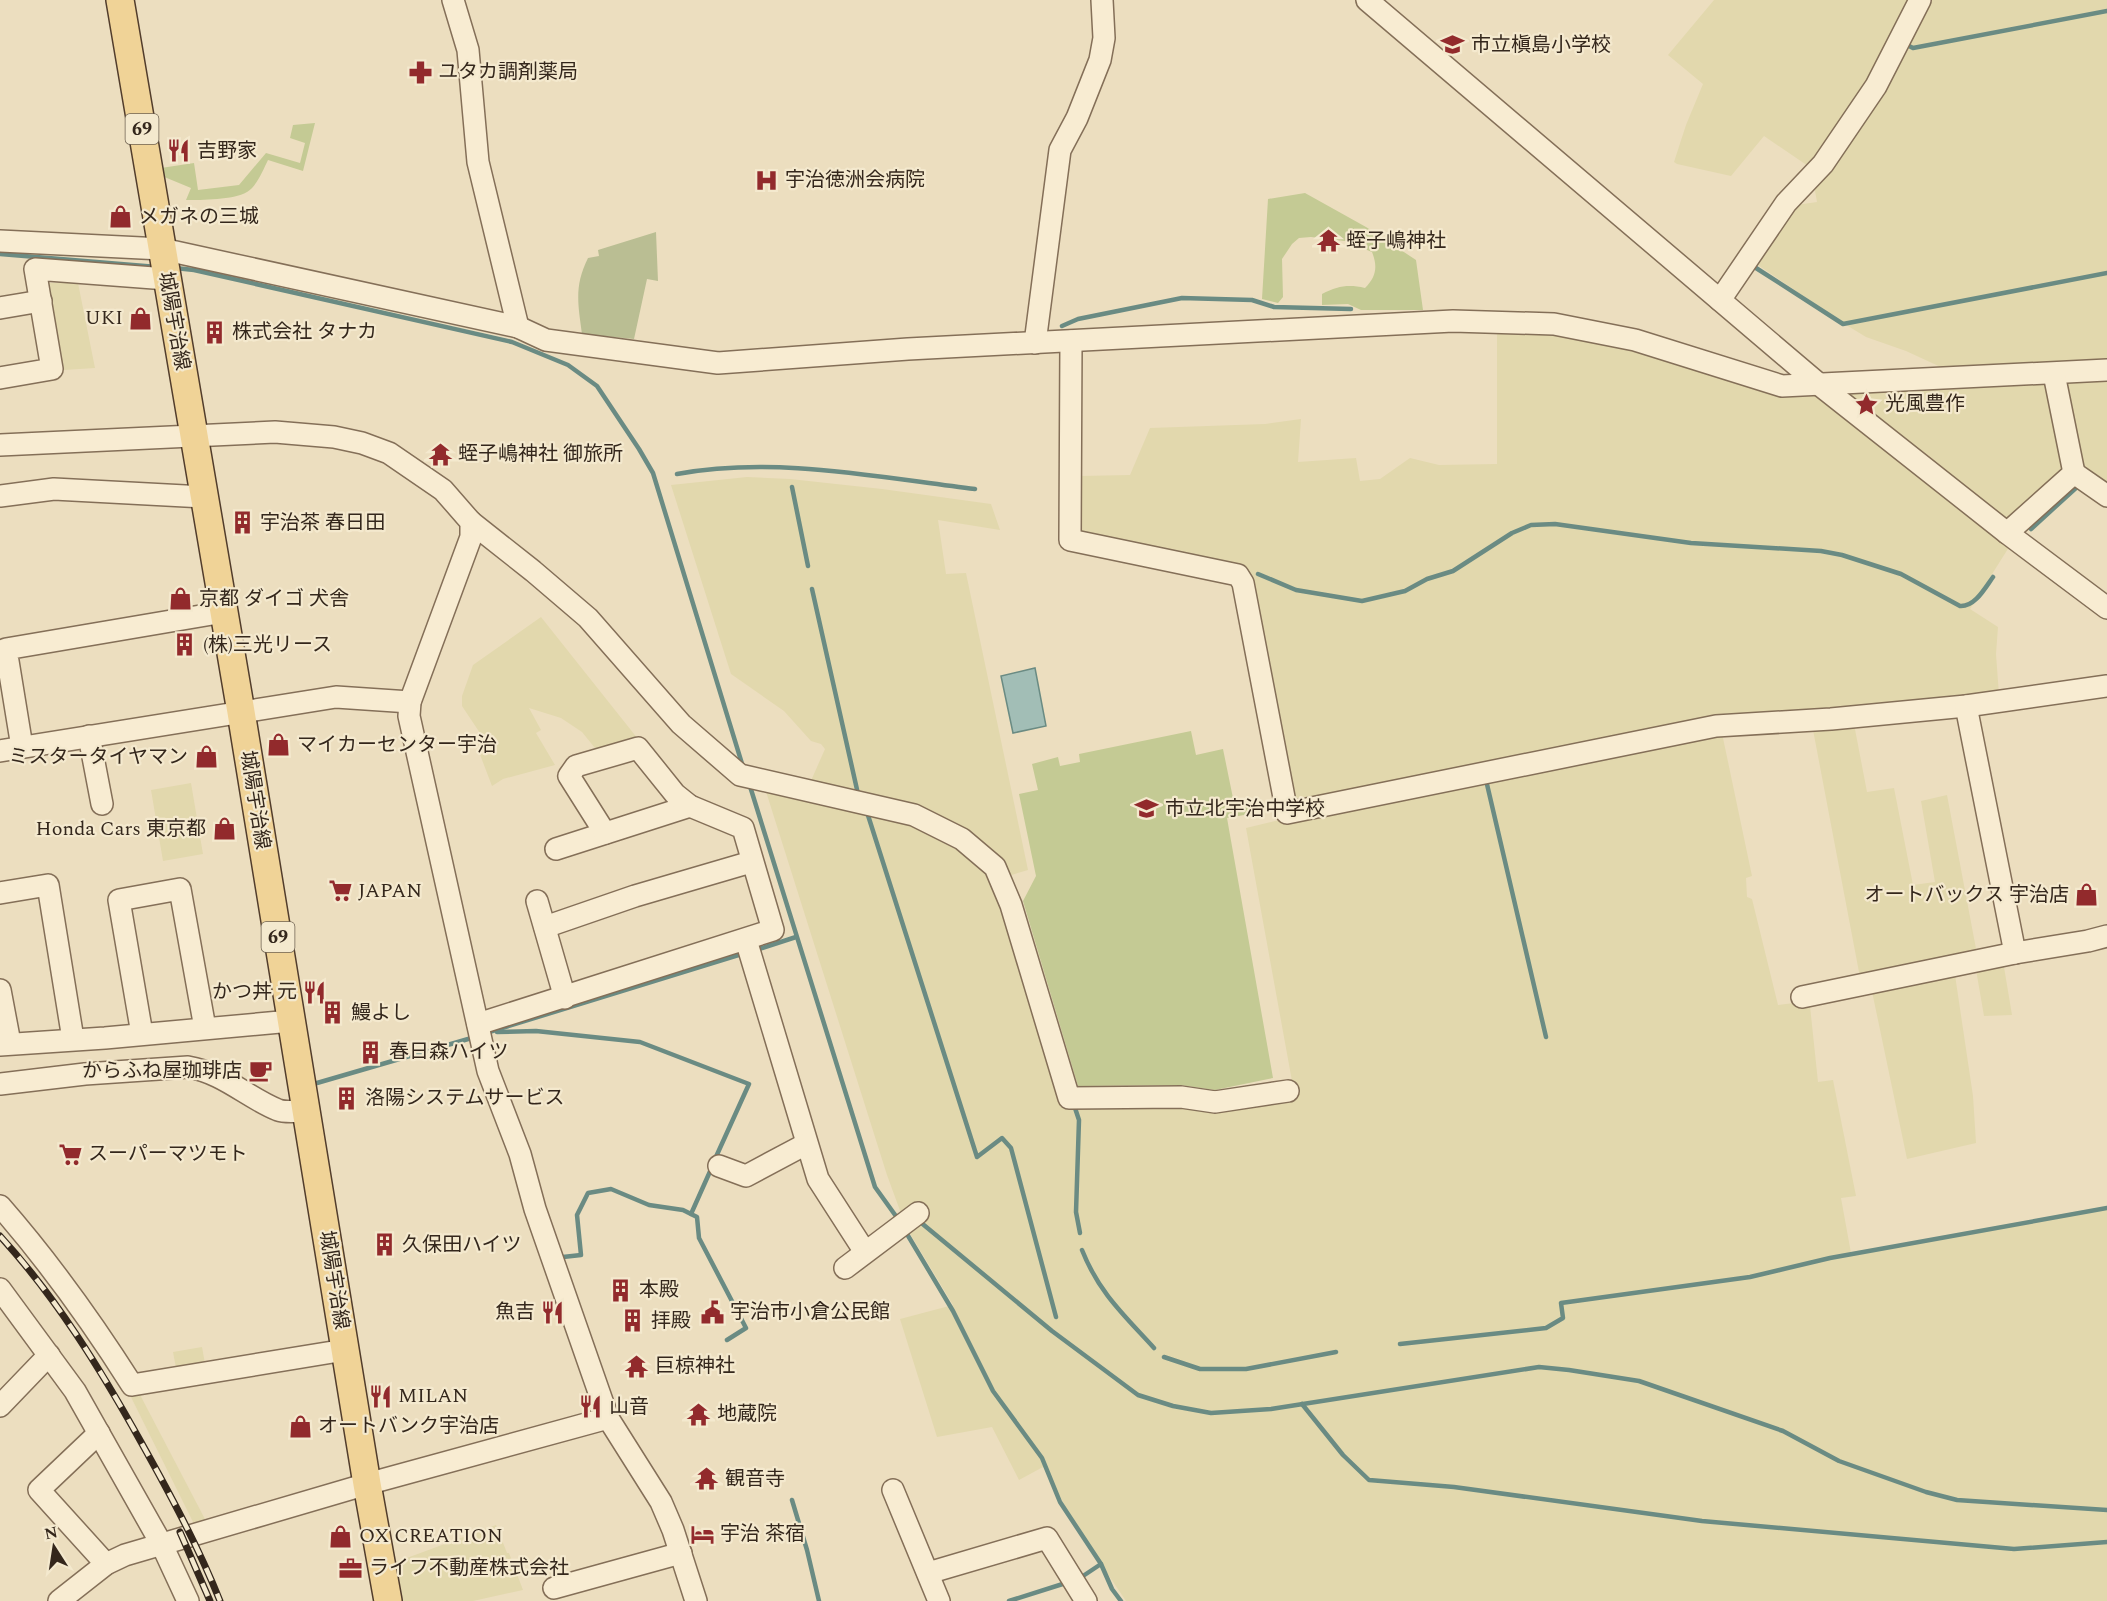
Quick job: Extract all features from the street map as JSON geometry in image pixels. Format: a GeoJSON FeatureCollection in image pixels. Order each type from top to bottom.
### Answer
{"type":"FeatureCollection","features":[{"type":"Feature","properties":{"kind":"main road","name":"城陽宇治線"},"geometry":{"type":"LineString","coordinates":[[120,0],[388,1601]]}},
{"type":"Feature","properties":{"kind":"street"},"geometry":{"type":"LineString","coordinates":[[453,0],[468,50],[478,162],[518,327]]}},
{"type":"Feature","properties":{"kind":"street"},"geometry":{"type":"LineString","coordinates":[[1035,343],[1060,150],[1077,118],[1100,60],[1104,38],[1102,0]]}},
{"type":"Feature","properties":{"kind":"street"},"geometry":{"type":"LineString","coordinates":[[1366,0],[1821,386],[2007,533],[2107,608]]}},
{"type":"Feature","properties":{"kind":"street"},"geometry":{"type":"LineString","coordinates":[[1720,300],[1786,203],[1823,164],[1876,86],[1920,0]]}},
{"type":"Feature","properties":{"kind":"street"},"geometry":{"type":"LineString","coordinates":[[0,241],[164,265],[518,327],[546,340],[718,363],[908,349],[1453,321],[1554,324],[1635,340],[1782,387],[2107,370]]}},
{"type":"Feature","properties":{"kind":"street"},"geometry":{"type":"LineString","coordinates":[[0,378],[52,369],[35,269],[164,265]]}},
{"type":"Feature","properties":{"kind":"street"},"geometry":{"type":"LineString","coordinates":[[0,308],[41,301]]}},
{"type":"Feature","properties":{"kind":"street"},"geometry":{"type":"LineString","coordinates":[[1071,341],[1070,540],[1238,575],[1243,583],[1287,813],[1716,726],[1831,719],[1966,706],[2107,686]]}},
{"type":"Feature","properties":{"kind":"street"},"geometry":{"type":"LineString","coordinates":[[2055,374],[2074,473],[2107,496]]}},
{"type":"Feature","properties":{"kind":"street"},"geometry":{"type":"LineString","coordinates":[[0,445],[275,432],[334,437],[362,443],[389,453],[443,490],[471,522],[588,618],[681,724],[748,777],[914,815],[962,839],[995,867],[1011,905],[1069,1098],[1181,1097],[1215,1102],[1288,1091]]}},
{"type":"Feature","properties":{"kind":"street"},"geometry":{"type":"LineString","coordinates":[[2007,533],[2074,473]]}},
{"type":"Feature","properties":{"kind":"street"},"geometry":{"type":"LineString","coordinates":[[0,496],[54,489],[204,497]]}},
{"type":"Feature","properties":{"kind":"street"},"geometry":{"type":"LineString","coordinates":[[471,522],[471,537],[410,702],[409,716],[488,1071],[520,1154],[535,1209],[608,1418],[661,1502],[681,1553],[696,1601]]}},
{"type":"Feature","properties":{"kind":"street"},"geometry":{"type":"LineString","coordinates":[[22,747],[6,649],[224,612]]}},
{"type":"Feature","properties":{"kind":"street"},"geometry":{"type":"LineString","coordinates":[[0,751],[336,697],[410,702]]}},
{"type":"Feature","properties":{"kind":"street"},"geometry":{"type":"LineString","coordinates":[[1966,706],[2015,952]]}},
{"type":"Feature","properties":{"kind":"street"},"geometry":{"type":"LineString","coordinates":[[89,736],[102,804]]}},
{"type":"Feature","properties":{"kind":"street"},"geometry":{"type":"LineString","coordinates":[[479,1031],[565,998],[773,930],[742,828],[690,806],[675,794],[638,748],[576,766],[569,776],[604,833]]}},
{"type":"Feature","properties":{"kind":"street"},"geometry":{"type":"LineString","coordinates":[[556,849],[690,806]]}},
{"type":"Feature","properties":{"kind":"street"},"geometry":{"type":"LineString","coordinates":[[545,927],[635,896],[751,862]]}},
{"type":"Feature","properties":{"kind":"street"},"geometry":{"type":"LineString","coordinates":[[0,893],[48,885],[73,1039]]}},
{"type":"Feature","properties":{"kind":"street"},"geometry":{"type":"LineString","coordinates":[[142,1034],[119,900],[180,889],[205,1029]]}},
{"type":"Feature","properties":{"kind":"street"},"geometry":{"type":"LineString","coordinates":[[537,901],[565,998]]}},
{"type":"Feature","properties":{"kind":"street"},"geometry":{"type":"LineString","coordinates":[[1802,997],[2015,952],[2107,936]]}},
{"type":"Feature","properties":{"kind":"street"},"geometry":{"type":"LineString","coordinates":[[746,940],[818,1179],[865,1252]]}},
{"type":"Feature","properties":{"kind":"street"},"geometry":{"type":"LineString","coordinates":[[0,990],[5,1044],[291,1021]]}},
{"type":"Feature","properties":{"kind":"street"},"geometry":{"type":"LineString","coordinates":[[0,1084],[85,1074],[188,1067],[204,1069],[220,1076],[280,1111],[306,1111]]}},
{"type":"Feature","properties":{"kind":"street"},"geometry":{"type":"LineString","coordinates":[[719,1166],[746,1176],[806,1144]]}},
{"type":"Feature","properties":{"kind":"street"},"geometry":{"type":"LineString","coordinates":[[0,1206],[88,1317],[132,1385],[345,1350]]}},
{"type":"Feature","properties":{"kind":"street"},"geometry":{"type":"LineString","coordinates":[[844,1268],[918,1213]]}},
{"type":"Feature","properties":{"kind":"street"},"geometry":{"type":"LineString","coordinates":[[0,1289],[75,1391],[162,1545],[188,1601]]}},
{"type":"Feature","properties":{"kind":"street"},"geometry":{"type":"LineString","coordinates":[[0,1406],[50,1355]]}},
{"type":"Feature","properties":{"kind":"street"},"geometry":{"type":"LineString","coordinates":[[63,1599],[106,1564],[125,1555],[367,1484],[608,1418]]}},
{"type":"Feature","properties":{"kind":"street"},"geometry":{"type":"LineString","coordinates":[[99,1433],[39,1490],[106,1564]]}},
{"type":"Feature","properties":{"kind":"street"},"geometry":{"type":"LineString","coordinates":[[893,1490],[939,1601]]}},
{"type":"Feature","properties":{"kind":"street"},"geometry":{"type":"LineString","coordinates":[[928,1573],[1047,1539],[1078,1587]]}},
{"type":"Feature","properties":{"kind":"street"},"geometry":{"type":"LineString","coordinates":[[554,1588],[681,1553]]}},
{"type":"Feature","properties":{"kind":"shaded area"},"geometry":{"type":"Polygon","coordinates":[[[1714,0],[2107,0],[2107,489],[2079,471],[2011,544],[1970,609],[1998,627],[1996,654],[1999,695],[1854,724],[1867,792],[1894,788],[1913,885],[1935,882],[1921,801],[1947,795],[1977,954],[2003,961],[2012,1015],[1984,1016],[1974,958],[1955,975],[1973,1096],[1976,1143],[1907,1159],[1869,977],[1862,978],[1859,972],[1810,714],[1719,719],[1752,876],[1746,878],[1747,897],[1752,899],[1778,1005],[1802,1002],[1810,1006],[1818,1082],[1833,1080],[1856,1196],[1841,1198],[1851,1253],[2107,1206],[2107,1601],[1126,1601],[1082,1536],[1043,1467],[1019,1480],[992,1427],[937,1437],[900,1319],[953,1305],[906,1227],[887,1175],[763,782],[806,792],[825,749],[821,744],[811,741],[784,711],[731,674],[671,485],[747,477],[790,479],[991,504],[1000,530],[938,520],[946,574],[966,573],[1028,870],[998,879],[1061,1097],[1294,1092],[1246,828],[1296,816],[1250,583],[1079,535],[1080,476],[1130,475],[1150,428],[1265,424],[1301,419],[1298,462],[1356,458],[1360,481],[1380,479],[1410,458],[1439,465],[1497,464],[1497,329],[1555,333],[1638,348],[1783,394],[1945,369],[1906,351],[1866,337],[1752,261],[1789,206],[1817,202],[1811,168],[1764,136],[1731,176],[1674,162],[1703,84],[1668,55],[1714,0]]]}},
{"type":"Feature","properties":{"kind":"shaded area"},"geometry":{"type":"Polygon","coordinates":[[[44,283],[78,283],[95,368],[64,370],[44,283]]]}},
{"type":"Feature","properties":{"kind":"shaded area"},"geometry":{"type":"Polygon","coordinates":[[[541,617],[638,739],[599,753],[582,732],[561,718],[529,708],[541,730],[536,733],[555,765],[503,779],[492,786],[479,752],[484,739],[462,706],[462,696],[473,665],[541,617]]]}},
{"type":"Feature","properties":{"kind":"shaded area"},"geometry":{"type":"Polygon","coordinates":[[[191,783],[203,854],[163,861],[151,790],[191,783]]]}},
{"type":"Feature","properties":{"kind":"shaded area"},"geometry":{"type":"Polygon","coordinates":[[[202,1347],[206,1369],[177,1373],[173,1352],[202,1347]]]}},
{"type":"Feature","properties":{"kind":"shaded area"},"geometry":{"type":"Polygon","coordinates":[[[137,1389],[207,1523],[195,1526],[128,1391],[137,1389]]]}},
{"type":"Feature","properties":{"kind":"shaded area"},"geometry":{"type":"Polygon","coordinates":[[[496,1525],[523,1590],[473,1601],[403,1601],[396,1562],[496,1525]]]}},
{"type":"Feature","properties":{"kind":"green space"},"geometry":{"type":"Polygon","coordinates":[[[315,123],[303,171],[268,160],[254,186],[241,195],[217,199],[186,200],[191,188],[162,176],[161,168],[194,163],[198,190],[239,185],[266,153],[300,163],[305,143],[290,138],[293,125],[315,123]]]}},
{"type":"Feature","properties":{"kind":"green space"},"geometry":{"type":"Polygon","coordinates":[[[1305,193],[1366,227],[1416,260],[1423,310],[1361,310],[1348,304],[1322,305],[1322,294],[1333,289],[1343,286],[1365,288],[1374,276],[1375,262],[1372,252],[1345,241],[1311,237],[1299,238],[1282,259],[1283,297],[1278,303],[1262,299],[1268,199],[1305,193]]]}},
{"type":"Feature","properties":{"kind":"green space"},"geometry":{"type":"Polygon","coordinates":[[[656,232],[658,281],[647,279],[634,339],[582,334],[578,304],[579,286],[588,258],[599,256],[598,250],[656,232]]]}},
{"type":"Feature","properties":{"kind":"green space"},"geometry":{"type":"Polygon","coordinates":[[[1191,731],[1196,755],[1223,749],[1234,803],[1258,798],[1261,812],[1227,818],[1273,1078],[1215,1090],[1181,1085],[1078,1086],[1023,901],[1036,876],[1019,794],[1038,790],[1032,764],[1058,757],[1060,766],[1080,762],[1079,754],[1191,731]]]}},
{"type":"Feature","properties":{"kind":"water"},"geometry":{"type":"Polygon","coordinates":[[[1035,668],[1046,726],[1013,733],[1001,676],[1035,668]]]}},
{"type":"Feature","properties":{"kind":"waterway"},"geometry":{"type":"LineString","coordinates":[[1905,44],[1913,48],[2107,11]]}},
{"type":"Feature","properties":{"kind":"waterway"},"geometry":{"type":"LineString","coordinates":[[0,254],[157,267]]}},
{"type":"Feature","properties":{"kind":"waterway"},"geometry":{"type":"LineString","coordinates":[[175,268],[194,270],[512,342],[568,365],[597,386],[653,473],[743,767]]}},
{"type":"Feature","properties":{"kind":"waterway"},"geometry":{"type":"LineString","coordinates":[[1756,268],[1843,324],[2107,273]]}},
{"type":"Feature","properties":{"kind":"waterway"},"geometry":{"type":"LineString","coordinates":[[1062,326],[1078,319],[1182,298],[1252,300],[1274,307],[1351,309]]}},
{"type":"Feature","properties":{"kind":"waterway"},"geometry":{"type":"LineString","coordinates":[[677,474],[714,469],[788,468],[863,474],[975,489]]}},
{"type":"Feature","properties":{"kind":"waterway"},"geometry":{"type":"LineString","coordinates":[[792,487],[808,566]]}},
{"type":"Feature","properties":{"kind":"waterway"},"geometry":{"type":"LineString","coordinates":[[2031,529],[2077,487]]}},
{"type":"Feature","properties":{"kind":"waterway"},"geometry":{"type":"LineString","coordinates":[[1258,574],[1296,590],[1362,601],[1405,591],[1427,579],[1453,571],[1512,533],[1531,525],[1555,524],[1691,543],[1821,551],[1842,555],[1901,574],[1960,606],[1975,600],[1993,577]]}},
{"type":"Feature","properties":{"kind":"waterway"},"geometry":{"type":"LineString","coordinates":[[812,589],[858,794]]}},
{"type":"Feature","properties":{"kind":"waterway"},"geometry":{"type":"LineString","coordinates":[[1486,780],[1546,1037]]}},
{"type":"Feature","properties":{"kind":"waterway"},"geometry":{"type":"LineString","coordinates":[[749,783],[875,1187],[898,1219]]}},
{"type":"Feature","properties":{"kind":"waterway"},"geometry":{"type":"LineString","coordinates":[[866,809],[977,1157],[1002,1138],[1011,1148],[1056,1317]]}},
{"type":"Feature","properties":{"kind":"waterway"},"geometry":{"type":"LineString","coordinates":[[756,950],[796,937]]}},
{"type":"Feature","properties":{"kind":"waterway"},"geometry":{"type":"LineString","coordinates":[[486,1033],[745,953]]}},
{"type":"Feature","properties":{"kind":"waterway"},"geometry":{"type":"LineString","coordinates":[[497,1032],[536,1031],[640,1042],[749,1084],[715,1159]]}},
{"type":"Feature","properties":{"kind":"waterway"},"geometry":{"type":"LineString","coordinates":[[317,1083],[475,1037]]}},
{"type":"Feature","properties":{"kind":"waterway"},"geometry":{"type":"LineString","coordinates":[[1075,1108],[1079,1120],[1076,1212],[1080,1233]]}},
{"type":"Feature","properties":{"kind":"waterway"},"geometry":{"type":"LineString","coordinates":[[691,1214],[712,1167]]}},
{"type":"Feature","properties":{"kind":"waterway"},"geometry":{"type":"LineString","coordinates":[[563,1257],[581,1255],[577,1215],[588,1193],[611,1189],[649,1205],[683,1210],[697,1217],[699,1238],[746,1328],[727,1340]]}},
{"type":"Feature","properties":{"kind":"waterway"},"geometry":{"type":"LineString","coordinates":[[1400,1344],[1546,1328],[1563,1318],[1561,1303],[1750,1277],[1830,1258],[2107,1208]]}},
{"type":"Feature","properties":{"kind":"waterway"},"geometry":{"type":"LineString","coordinates":[[919,1221],[1052,1331],[1138,1395],[1173,1406],[1211,1413],[1271,1409],[1539,1367],[1569,1370],[1639,1381],[1783,1431],[1839,1461],[1926,1492],[1957,1500],[2107,1510]]}},
{"type":"Feature","properties":{"kind":"waterway"},"geometry":{"type":"LineString","coordinates":[[904,1229],[953,1311],[993,1391],[1042,1458],[1060,1502],[1101,1564],[1112,1589],[1121,1601]]}},
{"type":"Feature","properties":{"kind":"waterway"},"geometry":{"type":"LineString","coordinates":[[1082,1250],[1104,1291],[1154,1348]]}},
{"type":"Feature","properties":{"kind":"waterway"},"geometry":{"type":"LineString","coordinates":[[1164,1357],[1200,1369],[1246,1369],[1336,1352]]}},
{"type":"Feature","properties":{"kind":"waterway"},"geometry":{"type":"LineString","coordinates":[[1302,1404],[1343,1455],[1369,1480],[1454,1487],[1702,1521],[2014,1549],[2107,1542]]}},
{"type":"Feature","properties":{"kind":"waterway"},"geometry":{"type":"LineString","coordinates":[[792,1500],[819,1601]]}},
{"type":"Feature","properties":{"kind":"waterway"},"geometry":{"type":"LineString","coordinates":[[1080,1578],[1101,1564]]}},
{"type":"Feature","properties":{"kind":"waterway"},"geometry":{"type":"LineString","coordinates":[[1009,1601],[1069,1582]]}},
{"type":"Feature","properties":{"kind":"railway"},"geometry":{"type":"LineString","coordinates":[[0,1236],[59,1309],[110,1388],[173,1501],[220,1601]]}},
{"type":"Feature","properties":{"kind":"railway"},"geometry":{"type":"LineString","coordinates":[[180,1532],[210,1601]]}},
{"type":"Feature","properties":{"kind":"place","name":"市立槇島小学校"},"geometry":{"type":"Point","coordinates":[1453,45]}},
{"type":"Feature","properties":{"kind":"place","name":"ユタカ調剤薬局"},"geometry":{"type":"Point","coordinates":[420,72]}},
{"type":"Feature","properties":{"kind":"place","name":"吉野家"},"geometry":{"type":"Point","coordinates":[179,151]}},
{"type":"Feature","properties":{"kind":"place","name":"宇治徳洲会病院"},"geometry":{"type":"Point","coordinates":[767,180]}},
{"type":"Feature","properties":{"kind":"place","name":"メガネの三城"},"geometry":{"type":"Point","coordinates":[121,217]}},
{"type":"Feature","properties":{"kind":"place","name":"蛭子嶋神社"},"geometry":{"type":"Point","coordinates":[1328,241]}},
{"type":"Feature","properties":{"kind":"place","name":"UKI"},"geometry":{"type":"Point","coordinates":[141,318]}},
{"type":"Feature","properties":{"kind":"place","name":"株式会社 タナカ"},"geometry":{"type":"Point","coordinates":[214,332]}},
{"type":"Feature","properties":{"kind":"place","name":"光風豊作"},"geometry":{"type":"Point","coordinates":[1867,404]}},
{"type":"Feature","properties":{"kind":"place","name":"蛭子嶋神社 御旅所"},"geometry":{"type":"Point","coordinates":[440,454]}},
{"type":"Feature","properties":{"kind":"place","name":"宇治茶 春日田"},"geometry":{"type":"Point","coordinates":[242,523]}},
{"type":"Feature","properties":{"kind":"place","name":"京都 ダイゴ 犬舎"},"geometry":{"type":"Point","coordinates":[181,599]}},
{"type":"Feature","properties":{"kind":"place","name":"(株)三光リース"},"geometry":{"type":"Point","coordinates":[185,645]}},
{"type":"Feature","properties":{"kind":"place","name":"マイカーセンター宇治"},"geometry":{"type":"Point","coordinates":[279,745]}},
{"type":"Feature","properties":{"kind":"place","name":"ミスタータイヤマン"},"geometry":{"type":"Point","coordinates":[206,757]}},
{"type":"Feature","properties":{"kind":"place","name":"市立北宇治中学校"},"geometry":{"type":"Point","coordinates":[1147,809]}},
{"type":"Feature","properties":{"kind":"place","name":"Honda Cars 東京都"},"geometry":{"type":"Point","coordinates":[224,829]}},
{"type":"Feature","properties":{"kind":"place","name":"JAPAN"},"geometry":{"type":"Point","coordinates":[340,891]}},
{"type":"Feature","properties":{"kind":"place","name":"オートバックス 宇治店"},"geometry":{"type":"Point","coordinates":[2087,895]}},
{"type":"Feature","properties":{"kind":"place","name":"かつ丼 元"},"geometry":{"type":"Point","coordinates":[315,992]}},
{"type":"Feature","properties":{"kind":"place","name":"鰻よし"},"geometry":{"type":"Point","coordinates":[333,1013]}},
{"type":"Feature","properties":{"kind":"place","name":"春日森ハイツ"},"geometry":{"type":"Point","coordinates":[371,1052]}},
{"type":"Feature","properties":{"kind":"place","name":"からふね屋珈琲店"},"geometry":{"type":"Point","coordinates":[260,1071]}},
{"type":"Feature","properties":{"kind":"place","name":"洛陽システムサービス"},"geometry":{"type":"Point","coordinates":[347,1098]}},
{"type":"Feature","properties":{"kind":"place","name":"スーパーマツモト"},"geometry":{"type":"Point","coordinates":[70,1154]}},
{"type":"Feature","properties":{"kind":"place","name":"久保田ハイツ"},"geometry":{"type":"Point","coordinates":[384,1245]}},
{"type":"Feature","properties":{"kind":"place","name":"本殿"},"geometry":{"type":"Point","coordinates":[621,1290]}},
{"type":"Feature","properties":{"kind":"place","name":"魚吉"},"geometry":{"type":"Point","coordinates":[553,1312]}},
{"type":"Feature","properties":{"kind":"place","name":"宇治市小倉公民館"},"geometry":{"type":"Point","coordinates":[712,1312]}},
{"type":"Feature","properties":{"kind":"place","name":"拝殿"},"geometry":{"type":"Point","coordinates":[633,1321]}},
{"type":"Feature","properties":{"kind":"place","name":"巨椋神社"},"geometry":{"type":"Point","coordinates":[637,1366]}},
{"type":"Feature","properties":{"kind":"place","name":"MILAN"},"geometry":{"type":"Point","coordinates":[380,1396]}},
{"type":"Feature","properties":{"kind":"place","name":"山音"},"geometry":{"type":"Point","coordinates":[591,1407]}},
{"type":"Feature","properties":{"kind":"place","name":"地蔵院"},"geometry":{"type":"Point","coordinates":[699,1414]}},
{"type":"Feature","properties":{"kind":"place","name":"オートバンク宇治店"},"geometry":{"type":"Point","coordinates":[300,1426]}},
{"type":"Feature","properties":{"kind":"place","name":"観音寺"},"geometry":{"type":"Point","coordinates":[707,1479]}},
{"type":"Feature","properties":{"kind":"place","name":"宇治 茶宿"},"geometry":{"type":"Point","coordinates":[702,1534]}},
{"type":"Feature","properties":{"kind":"place","name":"OX CREATION"},"geometry":{"type":"Point","coordinates":[341,1536]}},
{"type":"Feature","properties":{"kind":"place","name":"ライフ不動産株式会社"},"geometry":{"type":"Point","coordinates":[351,1568]}}]}
